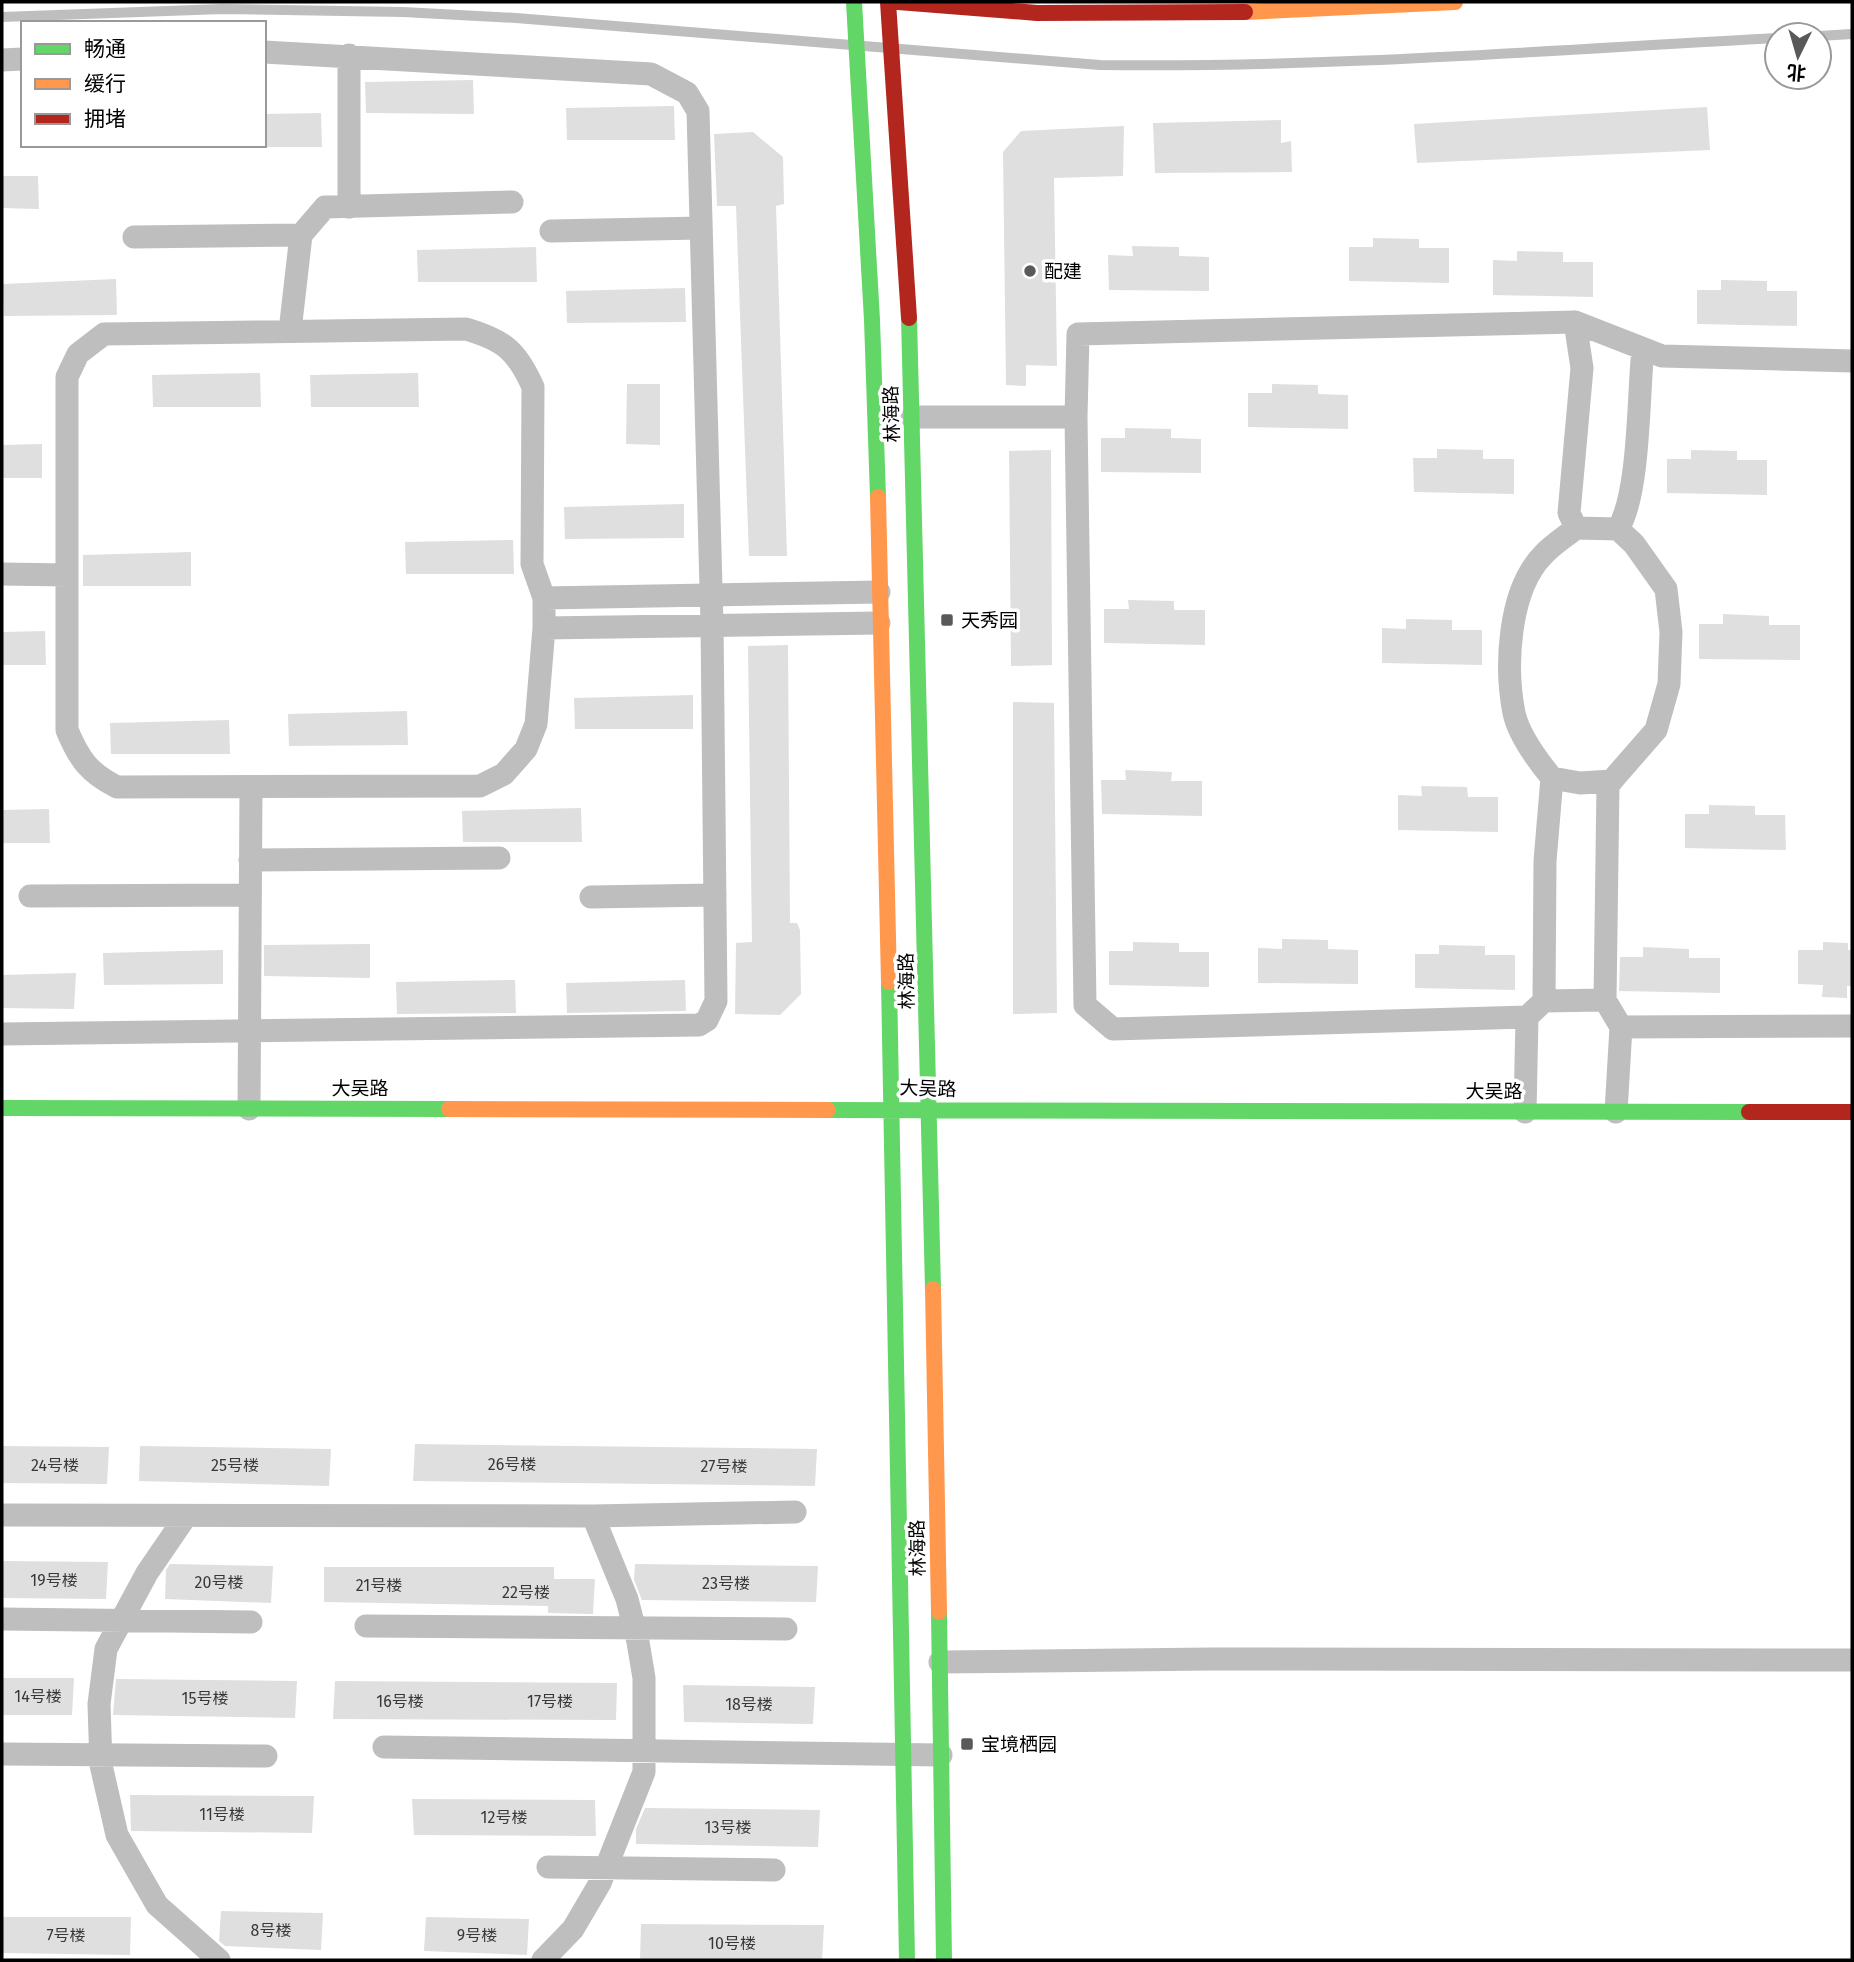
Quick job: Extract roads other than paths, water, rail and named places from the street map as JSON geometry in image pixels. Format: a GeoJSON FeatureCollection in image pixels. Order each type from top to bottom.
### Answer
{"type":"FeatureCollection","features":[{"type":"Feature","properties":{"kind":"main road","name":"林海路"},"geometry":{"type":"LineString","coordinates":[[854,2],[874,361],[893,1108],[907,1960]]}},
{"type":"Feature","properties":{"kind":"main road","name":"林海路"},"geometry":{"type":"LineString","coordinates":[[888,2],[906,258],[912,417],[930,1110],[944,1960]]}},
{"type":"Feature","properties":{"kind":"main road"},"geometry":{"type":"LineString","coordinates":[[898,2],[1068,12],[1189,14],[1455,2]]}},
{"type":"Feature","properties":{"kind":"main road","name":"大吴路"},"geometry":{"type":"LineString","coordinates":[[2,1108],[1852,1112]]}},
{"type":"Feature","properties":{"kind":"street"},"geometry":{"type":"LineString","coordinates":[[2,1034],[699,1025],[707,1020],[716,1001],[712,624],[698,111],[687,93],[651,74],[266,52]]}},
{"type":"Feature","properties":{"kind":"street"},"geometry":{"type":"LineString","coordinates":[[349,55],[349,206]]}},
{"type":"Feature","properties":{"kind":"street"},"geometry":{"type":"LineString","coordinates":[[2,60],[21,59]]}},
{"type":"Feature","properties":{"kind":"street"},"geometry":{"type":"LineString","coordinates":[[290,331],[302,235],[325,207],[512,202]]}},
{"type":"Feature","properties":{"kind":"street"},"geometry":{"type":"LineString","coordinates":[[551,232],[701,228]]}},
{"type":"Feature","properties":{"kind":"street"},"geometry":{"type":"LineString","coordinates":[[134,237],[302,235]]}},
{"type":"Feature","properties":{"kind":"street"},"geometry":{"type":"LineString","coordinates":[[1576,322],[1582,368],[1569,513],[1576,528]]}},
{"type":"Feature","properties":{"kind":"street"},"geometry":{"type":"LineString","coordinates":[[1552,778],[1545,861],[1544,1000],[1527,1017],[1113,1029],[1085,1006],[1076,417],[1078,334],[1576,322],[1662,356],[1852,360]]}},
{"type":"Feature","properties":{"kind":"street"},"geometry":{"type":"LineString","coordinates":[[466,329],[503,342],[523,364],[533,387],[532,564],[544,598],[536,724],[527,749],[505,774],[480,786],[117,787],[94,775],[78,757],[67,730],[67,377],[78,354],[104,334],[290,331],[466,329]]}},
{"type":"Feature","properties":{"kind":"street"},"geometry":{"type":"LineString","coordinates":[[1618,529],[1628,514],[1643,349]]}},
{"type":"Feature","properties":{"kind":"street"},"geometry":{"type":"LineString","coordinates":[[912,417],[1076,417]]}},
{"type":"Feature","properties":{"kind":"street"},"geometry":{"type":"LineString","coordinates":[[1612,781],[1580,783],[1552,778],[1538,760],[1514,715],[1510,652],[1514,607],[1542,556],[1576,528],[1618,529],[1634,544],[1666,589],[1671,632],[1669,684],[1656,730],[1612,781],[1608,785],[1605,1000],[1621,1027],[1616,1112]]}},
{"type":"Feature","properties":{"kind":"street"},"geometry":{"type":"LineString","coordinates":[[2,574],[67,575]]}},
{"type":"Feature","properties":{"kind":"street"},"geometry":{"type":"LineString","coordinates":[[544,598],[879,592]]}},
{"type":"Feature","properties":{"kind":"street"},"geometry":{"type":"LineString","coordinates":[[544,628],[879,623]]}},
{"type":"Feature","properties":{"kind":"street"},"geometry":{"type":"LineString","coordinates":[[249,1109],[251,787]]}},
{"type":"Feature","properties":{"kind":"street"},"geometry":{"type":"LineString","coordinates":[[250,860],[499,858]]}},
{"type":"Feature","properties":{"kind":"street"},"geometry":{"type":"LineString","coordinates":[[30,896],[250,895]]}},
{"type":"Feature","properties":{"kind":"street"},"geometry":{"type":"LineString","coordinates":[[591,897],[715,895]]}},
{"type":"Feature","properties":{"kind":"street"},"geometry":{"type":"LineString","coordinates":[[1544,1000],[1605,1000]]}},
{"type":"Feature","properties":{"kind":"street"},"geometry":{"type":"LineString","coordinates":[[1525,1112],[1527,1017]]}},
{"type":"Feature","properties":{"kind":"street"},"geometry":{"type":"LineString","coordinates":[[1621,1027],[1852,1026]]}},
{"type":"Feature","properties":{"kind":"street"},"geometry":{"type":"LineString","coordinates":[[2,1515],[593,1516],[795,1512]]}},
{"type":"Feature","properties":{"kind":"street"},"geometry":{"type":"LineString","coordinates":[[186,1516],[147,1573],[106,1649],[99,1704],[100,1754],[117,1835],[157,1905],[219,1960]]}},
{"type":"Feature","properties":{"kind":"street"},"geometry":{"type":"LineString","coordinates":[[543,1960],[573,1929],[606,1868],[644,1772],[644,1678],[634,1629],[610,1552],[593,1516]]}},
{"type":"Feature","properties":{"kind":"street"},"geometry":{"type":"LineString","coordinates":[[2,1619],[251,1622]]}},
{"type":"Feature","properties":{"kind":"street"},"geometry":{"type":"LineString","coordinates":[[366,1626],[786,1629]]}},
{"type":"Feature","properties":{"kind":"street"},"geometry":{"type":"LineString","coordinates":[[940,1662],[1211,1658],[1852,1660]]}},
{"type":"Feature","properties":{"kind":"street"},"geometry":{"type":"LineString","coordinates":[[384,1746],[941,1755]]}},
{"type":"Feature","properties":{"kind":"street"},"geometry":{"type":"LineString","coordinates":[[2,1754],[265,1756]]}},
{"type":"Feature","properties":{"kind":"street"},"geometry":{"type":"LineString","coordinates":[[548,1867],[774,1870]]}},
{"type":"Feature","properties":{"kind":"lane"},"geometry":{"type":"LineString","coordinates":[[2,17],[96,12],[302,8],[516,18],[855,48],[1100,65],[1275,65],[1763,39]]}},
{"type":"Feature","properties":{"kind":"lane"},"geometry":{"type":"LineString","coordinates":[[1833,35],[1852,34]]}},
{"type":"Feature","properties":{"kind":"place","name":"配建"},"geometry":{"type":"Point","coordinates":[1030,271]}},
{"type":"Feature","properties":{"kind":"place","name":"天秀园"},"geometry":{"type":"Point","coordinates":[947,620]}},
{"type":"Feature","properties":{"kind":"place","name":"宝境栖园"},"geometry":{"type":"Point","coordinates":[967,1744]}}]}
